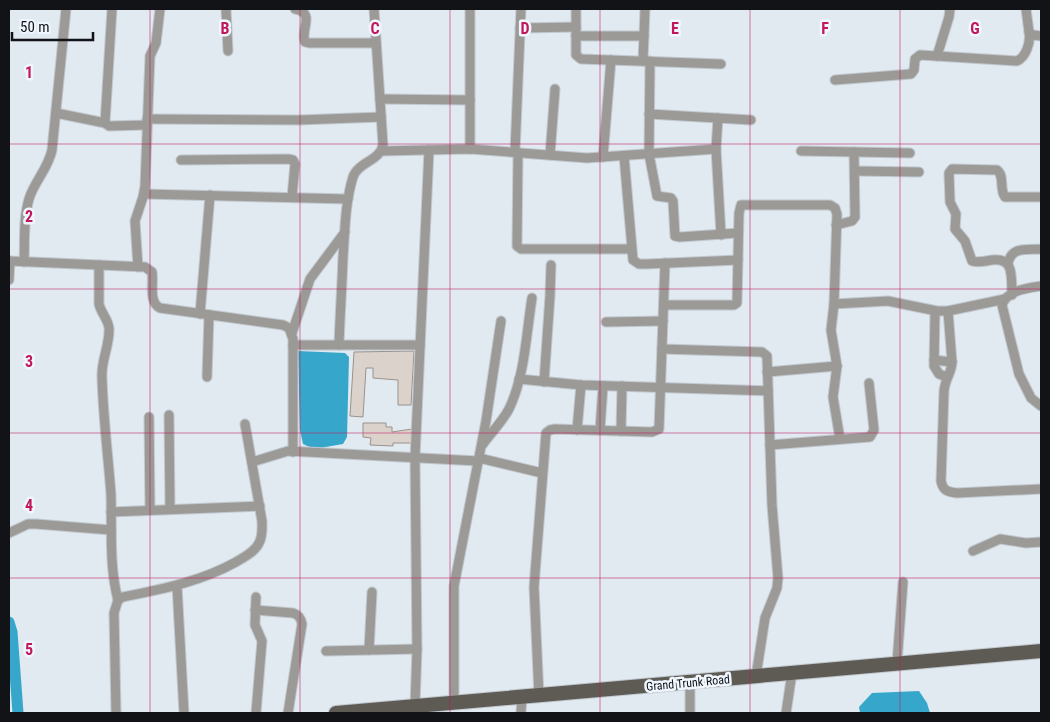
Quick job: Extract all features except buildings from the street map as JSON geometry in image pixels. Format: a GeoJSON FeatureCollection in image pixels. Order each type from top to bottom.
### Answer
{"type":"FeatureCollection","features":[{"type":"Feature","properties":{"kind":"main road","name":"Grand Trunk Road"},"geometry":{"type":"LineString","coordinates":[[336,713],[1041,651]]}},
{"type":"Feature","properties":{"kind":"street"},"geometry":{"type":"LineString","coordinates":[[24,262],[26,213],[29,200],[50,159],[66,9]]}},
{"type":"Feature","properties":{"kind":"street"},"geometry":{"type":"LineString","coordinates":[[105,123],[112,9]]}},
{"type":"Feature","properties":{"kind":"street"},"geometry":{"type":"LineString","coordinates":[[138,267],[136,221],[144,194],[150,56],[156,43],[160,9]]}},
{"type":"Feature","properties":{"kind":"street"},"geometry":{"type":"LineString","coordinates":[[226,9],[228,51]]}},
{"type":"Feature","properties":{"kind":"street"},"geometry":{"type":"LineString","coordinates":[[295,9],[302,11],[305,15],[304,37],[305,42],[309,44],[376,42]]}},
{"type":"Feature","properties":{"kind":"street"},"geometry":{"type":"LineString","coordinates":[[339,345],[348,199],[354,174],[382,151],[383,145],[374,9]]}},
{"type":"Feature","properties":{"kind":"street"},"geometry":{"type":"LineString","coordinates":[[470,9],[470,149]]}},
{"type":"Feature","properties":{"kind":"street"},"geometry":{"type":"LineString","coordinates":[[521,9],[516,152],[517,246],[521,249],[631,248]]}},
{"type":"Feature","properties":{"kind":"street"},"geometry":{"type":"LineString","coordinates":[[576,9],[576,52],[578,58],[721,64]]}},
{"type":"Feature","properties":{"kind":"street"},"geometry":{"type":"LineString","coordinates":[[645,9],[644,36],[650,114],[649,154],[657,196],[673,200],[676,236],[738,233]]}},
{"type":"Feature","properties":{"kind":"street"},"geometry":{"type":"LineString","coordinates":[[937,56],[950,9]]}},
{"type":"Feature","properties":{"kind":"street"},"geometry":{"type":"LineString","coordinates":[[835,80],[911,74],[914,70],[917,56],[1016,61],[1023,56],[1028,45],[1029,32],[1026,9]]}},
{"type":"Feature","properties":{"kind":"street"},"geometry":{"type":"LineString","coordinates":[[520,28],[644,36]]}},
{"type":"Feature","properties":{"kind":"street"},"geometry":{"type":"LineString","coordinates":[[1029,32],[1033,35],[1041,36]]}},
{"type":"Feature","properties":{"kind":"street"},"geometry":{"type":"LineString","coordinates":[[603,158],[611,60]]}},
{"type":"Feature","properties":{"kind":"street"},"geometry":{"type":"LineString","coordinates":[[550,155],[555,89]]}},
{"type":"Feature","properties":{"kind":"street"},"geometry":{"type":"LineString","coordinates":[[380,99],[470,100]]}},
{"type":"Feature","properties":{"kind":"street"},"geometry":{"type":"LineString","coordinates":[[56,113],[105,123],[109,126],[147,122],[381,117]]}},
{"type":"Feature","properties":{"kind":"street"},"geometry":{"type":"LineString","coordinates":[[650,114],[751,120]]}},
{"type":"Feature","properties":{"kind":"street"},"geometry":{"type":"LineString","coordinates":[[718,118],[716,149],[721,234]]}},
{"type":"Feature","properties":{"kind":"street"},"geometry":{"type":"LineString","coordinates":[[382,151],[470,149],[603,158],[716,149]]}},
{"type":"Feature","properties":{"kind":"street"},"geometry":{"type":"LineString","coordinates":[[415,705],[415,458],[429,150]]}},
{"type":"Feature","properties":{"kind":"street"},"geometry":{"type":"LineString","coordinates":[[801,151],[910,153]]}},
{"type":"Feature","properties":{"kind":"street"},"geometry":{"type":"LineString","coordinates":[[836,224],[854,220],[854,152]]}},
{"type":"Feature","properties":{"kind":"street"},"geometry":{"type":"LineString","coordinates":[[624,156],[633,260],[639,264],[738,260]]}},
{"type":"Feature","properties":{"kind":"street"},"geometry":{"type":"LineString","coordinates":[[181,160],[292,160],[295,164],[292,197]]}},
{"type":"Feature","properties":{"kind":"street"},"geometry":{"type":"LineString","coordinates":[[1008,263],[1003,260],[972,261],[966,241],[955,229],[956,214],[950,202],[949,174],[952,169],[997,170],[1001,175],[1002,194],[1005,197],[1041,197]]}},
{"type":"Feature","properties":{"kind":"street"},"geometry":{"type":"LineString","coordinates":[[854,171],[919,172]]}},
{"type":"Feature","properties":{"kind":"street"},"geometry":{"type":"LineString","coordinates":[[144,194],[348,199]]}},
{"type":"Feature","properties":{"kind":"street"},"geometry":{"type":"LineString","coordinates":[[207,377],[204,314],[210,195]]}},
{"type":"Feature","properties":{"kind":"street"},"geometry":{"type":"LineString","coordinates":[[664,305],[734,305],[737,303],[739,208],[744,204],[830,205],[835,208],[837,214],[831,336],[838,366],[833,397],[840,438]]}},
{"type":"Feature","properties":{"kind":"street"},"geometry":{"type":"LineString","coordinates":[[293,452],[292,333],[310,279],[345,232]]}},
{"type":"Feature","properties":{"kind":"street"},"geometry":{"type":"LineString","coordinates":[[1041,249],[1018,250],[1009,256],[1009,297],[1002,305],[1016,367],[1031,398],[1041,406]]}},
{"type":"Feature","properties":{"kind":"street"},"geometry":{"type":"LineString","coordinates":[[9,280],[9,261],[145,267],[152,272],[153,300],[156,306],[283,325],[289,328],[292,333]]}},
{"type":"Feature","properties":{"kind":"street"},"geometry":{"type":"LineString","coordinates":[[539,696],[534,587],[546,433],[554,429],[652,432],[659,429],[665,263]]}},
{"type":"Feature","properties":{"kind":"street"},"geometry":{"type":"LineString","coordinates":[[99,265],[99,304],[109,328],[109,337],[102,364],[102,374],[112,530],[113,581],[118,600],[114,612],[116,713]]}},
{"type":"Feature","properties":{"kind":"street"},"geometry":{"type":"LineString","coordinates":[[544,382],[551,265]]}},
{"type":"Feature","properties":{"kind":"street"},"geometry":{"type":"LineString","coordinates":[[834,304],[888,301],[935,311],[948,311],[1009,297],[1025,288],[1041,286]]}},
{"type":"Feature","properties":{"kind":"street"},"geometry":{"type":"LineString","coordinates":[[481,446],[508,412],[515,395],[532,298]]}},
{"type":"Feature","properties":{"kind":"street"},"geometry":{"type":"LineString","coordinates":[[935,311],[935,370],[947,377]]}},
{"type":"Feature","properties":{"kind":"street"},"geometry":{"type":"LineString","coordinates":[[948,311],[952,368],[947,377],[944,391],[941,481],[943,488],[948,492],[957,493],[1041,489]]}},
{"type":"Feature","properties":{"kind":"street"},"geometry":{"type":"LineString","coordinates":[[454,702],[454,586],[481,446],[501,321]]}},
{"type":"Feature","properties":{"kind":"street"},"geometry":{"type":"LineString","coordinates":[[606,322],[663,321]]}},
{"type":"Feature","properties":{"kind":"street"},"geometry":{"type":"LineString","coordinates":[[293,345],[420,345]]}},
{"type":"Feature","properties":{"kind":"street"},"geometry":{"type":"LineString","coordinates":[[662,349],[762,352],[767,356],[772,505],[778,578],[777,588],[765,618],[756,676]]}},
{"type":"Feature","properties":{"kind":"street"},"geometry":{"type":"LineString","coordinates":[[934,360],[952,362]]}},
{"type":"Feature","properties":{"kind":"street"},"geometry":{"type":"LineString","coordinates":[[767,372],[838,366]]}},
{"type":"Feature","properties":{"kind":"street"},"geometry":{"type":"LineString","coordinates":[[519,379],[580,385],[768,391]]}},
{"type":"Feature","properties":{"kind":"street"},"geometry":{"type":"LineString","coordinates":[[770,445],[840,438],[866,438],[873,434],[869,383]]}},
{"type":"Feature","properties":{"kind":"street"},"geometry":{"type":"LineString","coordinates":[[577,430],[580,385]]}},
{"type":"Feature","properties":{"kind":"street"},"geometry":{"type":"LineString","coordinates":[[600,430],[603,386]]}},
{"type":"Feature","properties":{"kind":"street"},"geometry":{"type":"LineString","coordinates":[[621,431],[622,386]]}},
{"type":"Feature","properties":{"kind":"street"},"geometry":{"type":"LineString","coordinates":[[169,415],[170,509]]}},
{"type":"Feature","properties":{"kind":"street"},"geometry":{"type":"LineString","coordinates":[[149,417],[150,510]]}},
{"type":"Feature","properties":{"kind":"street"},"geometry":{"type":"LineString","coordinates":[[118,600],[123,597],[177,586],[223,569],[254,551],[259,544],[262,533],[260,506],[245,424]]}},
{"type":"Feature","properties":{"kind":"street"},"geometry":{"type":"LineString","coordinates":[[252,462],[277,454],[293,452],[478,460],[542,474]]}},
{"type":"Feature","properties":{"kind":"street"},"geometry":{"type":"LineString","coordinates":[[111,512],[260,506]]}},
{"type":"Feature","properties":{"kind":"street"},"geometry":{"type":"LineString","coordinates":[[9,533],[28,524],[112,530]]}},
{"type":"Feature","properties":{"kind":"street"},"geometry":{"type":"LineString","coordinates":[[973,551],[1000,539],[1026,543],[1041,542]]}},
{"type":"Feature","properties":{"kind":"street"},"geometry":{"type":"LineString","coordinates":[[897,663],[903,582]]}},
{"type":"Feature","properties":{"kind":"street"},"geometry":{"type":"LineString","coordinates":[[177,586],[184,713]]}},
{"type":"Feature","properties":{"kind":"street"},"geometry":{"type":"LineString","coordinates":[[369,650],[372,592]]}},
{"type":"Feature","properties":{"kind":"street"},"geometry":{"type":"LineString","coordinates":[[256,597],[255,625],[262,641],[256,713]]}},
{"type":"Feature","properties":{"kind":"street"},"geometry":{"type":"LineString","coordinates":[[255,610],[293,613],[301,619],[302,624],[288,713]]}},
{"type":"Feature","properties":{"kind":"street"},"geometry":{"type":"LineString","coordinates":[[326,651],[416,649]]}},
{"type":"Feature","properties":{"kind":"street"},"geometry":{"type":"LineString","coordinates":[[786,713],[792,673]]}},
{"type":"Feature","properties":{"kind":"street"},"geometry":{"type":"LineString","coordinates":[[690,683],[690,713]]}},
{"type":"Feature","properties":{"kind":"street"},"geometry":{"type":"LineString","coordinates":[[521,713],[522,696]]}},
{"type":"Feature","properties":{"kind":"water"},"geometry":{"type":"Polygon","coordinates":[[[298,351],[345,353],[349,357],[347,437],[343,444],[314,449],[303,444],[300,430],[298,351]]]}},
{"type":"Feature","properties":{"kind":"water"},"geometry":{"type":"Polygon","coordinates":[[[919,691],[927,703],[930,713],[860,713],[859,707],[872,693],[919,691]]]}},
{"type":"Feature","properties":{"kind":"waterway"},"geometry":{"type":"LineString","coordinates":[[9,622],[12,632],[18,713]]}}]}
